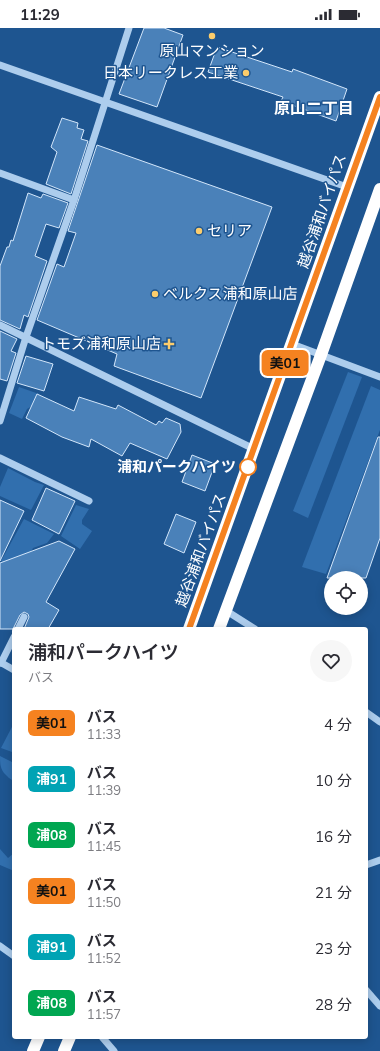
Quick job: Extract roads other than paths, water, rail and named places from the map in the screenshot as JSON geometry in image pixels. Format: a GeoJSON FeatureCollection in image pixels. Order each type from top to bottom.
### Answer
{"type":"FeatureCollection","features":[{"type":"Feature","properties":{"kind":"highway","name":"越谷浦和バイパス"},"geometry":{"type":"LineString","coordinates":[[190,627],[380,97]]}},
{"type":"Feature","properties":{"kind":"highway"},"geometry":{"type":"LineString","coordinates":[[220,627],[321,355],[380,189]]}},
{"type":"Feature","properties":{"kind":"highway"},"geometry":{"type":"LineString","coordinates":[[33,1051],[38,1039]]}},
{"type":"Feature","properties":{"kind":"highway"},"geometry":{"type":"LineString","coordinates":[[64,1051],[69,1039]]}},
{"type":"Feature","properties":{"kind":"street"},"geometry":{"type":"LineString","coordinates":[[0,421],[26,337],[74,200],[129,28]]}},
{"type":"Feature","properties":{"kind":"street"},"geometry":{"type":"LineString","coordinates":[[0,65],[348,187]]}},
{"type":"Feature","properties":{"kind":"street"},"geometry":{"type":"LineString","coordinates":[[0,173],[74,200]]}},
{"type":"Feature","properties":{"kind":"street"},"geometry":{"type":"LineString","coordinates":[[0,325],[254,449]]}},
{"type":"Feature","properties":{"kind":"street"},"geometry":{"type":"LineString","coordinates":[[292,344],[380,377]]}},
{"type":"Feature","properties":{"kind":"street"},"geometry":{"type":"LineString","coordinates":[[0,458],[89,501]]}},
{"type":"Feature","properties":{"kind":"street"},"geometry":{"type":"LineString","coordinates":[[225,610],[252,627]]}},
{"type":"Feature","properties":{"kind":"street"},"geometry":{"type":"LineString","coordinates":[[19,627],[24,617]]}},
{"type":"Feature","properties":{"kind":"street"},"geometry":{"type":"LineString","coordinates":[[12,641],[1,662],[12,669]]}},
{"type":"Feature","properties":{"kind":"street"},"geometry":{"type":"LineString","coordinates":[[368,713],[380,722]]}},
{"type":"Feature","properties":{"kind":"street"},"geometry":{"type":"LineString","coordinates":[[368,864],[380,860]]}},
{"type":"Feature","properties":{"kind":"street"},"geometry":{"type":"LineString","coordinates":[[0,946],[12,955]]}},
{"type":"Feature","properties":{"kind":"street"},"geometry":{"type":"LineString","coordinates":[[368,992],[380,1006]]}},
{"type":"Feature","properties":{"kind":"street"},"geometry":{"type":"LineString","coordinates":[[104,1039],[114,1051]]}},
{"type":"Feature","properties":{"kind":"place","name":"原山マンション"},"geometry":{"type":"Point","coordinates":[212,36]}},
{"type":"Feature","properties":{"kind":"place","name":"日本リークレス工業"},"geometry":{"type":"Point","coordinates":[246,73]}},
{"type":"Feature","properties":{"kind":"place","name":"セリア"},"geometry":{"type":"Point","coordinates":[199,231]}},
{"type":"Feature","properties":{"kind":"place","name":"ベルクス浦和原山店"},"geometry":{"type":"Point","coordinates":[155,294]}},
{"type":"Feature","properties":{"kind":"place","name":"トモズ浦和原山店"},"geometry":{"type":"Point","coordinates":[169,344]}},
{"type":"Feature","properties":{"kind":"place","name":"浦和パークハイツ"},"geometry":{"type":"Point","coordinates":[248,467]}},
{"type":"Feature","properties":{"kind":"district","name":"原山二丁目"},"geometry":{"type":"Point","coordinates":[314,108]}}]}
